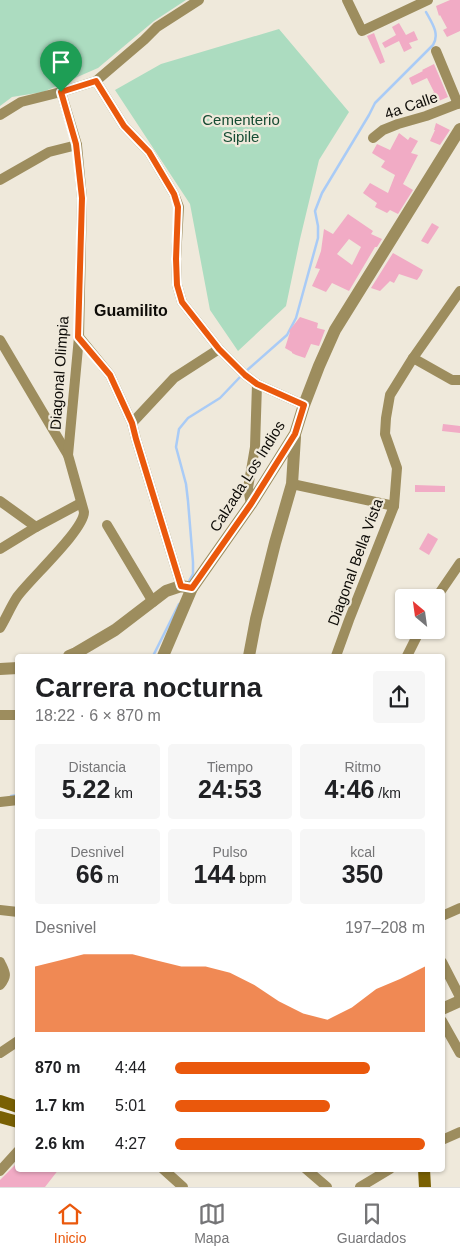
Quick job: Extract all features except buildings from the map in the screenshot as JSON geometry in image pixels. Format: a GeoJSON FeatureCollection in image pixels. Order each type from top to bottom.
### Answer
{"type":"FeatureCollection","features":[{"type":"Feature","properties":{"kind":"main road"},"geometry":{"type":"LineString","coordinates":[[0,1101],[15,1106]]}},
{"type":"Feature","properties":{"kind":"main road"},"geometry":{"type":"LineString","coordinates":[[0,1117],[15,1121]]}},
{"type":"Feature","properties":{"kind":"main road"},"geometry":{"type":"LineString","coordinates":[[424,1172],[425,1187]]}},
{"type":"Feature","properties":{"kind":"main road"},"geometry":{"type":"LineString","coordinates":[[432,1172],[432,1187]]}},
{"type":"Feature","properties":{"kind":"street"},"geometry":{"type":"LineString","coordinates":[[0,114],[20,102],[96,81],[157,27],[200,0]]}},
{"type":"Feature","properties":{"kind":"street"},"geometry":{"type":"LineString","coordinates":[[347,0],[362,31],[428,0]]}},
{"type":"Feature","properties":{"kind":"street"},"geometry":{"type":"LineString","coordinates":[[436,51],[459,104]]}},
{"type":"Feature","properties":{"kind":"street"},"geometry":{"type":"LineString","coordinates":[[96,81],[124,126],[149,152],[174,194],[178,207],[177,285],[182,302],[219,349],[241,372],[257,384],[304,405]]}},
{"type":"Feature","properties":{"kind":"street","name":"Diagonal Olimpia"},"geometry":{"type":"LineString","coordinates":[[0,628],[17,597],[69,539],[84,517],[68,455],[78,337],[82,198],[76,144],[61,92]]}},
{"type":"Feature","properties":{"kind":"street","name":"4a Calle"},"geometry":{"type":"LineString","coordinates":[[373,138],[384,130],[398,124],[459,104]]}},
{"type":"Feature","properties":{"kind":"street","name":"Calzada Los Indios"},"geometry":{"type":"LineString","coordinates":[[164,654],[187,587],[251,504],[295,434],[304,405],[334,330],[460,129]]}},
{"type":"Feature","properties":{"kind":"street"},"geometry":{"type":"LineString","coordinates":[[0,180],[48,152],[76,144]]}},
{"type":"Feature","properties":{"kind":"street","name":"Diagonal Bella Vista"},"geometry":{"type":"LineString","coordinates":[[337,654],[394,506],[396,468],[385,434],[390,395],[413,358],[460,291]]}},
{"type":"Feature","properties":{"kind":"street"},"geometry":{"type":"LineString","coordinates":[[74,654],[115,630],[166,592],[187,587],[132,423],[110,375],[78,337]]}},
{"type":"Feature","properties":{"kind":"street"},"geometry":{"type":"LineString","coordinates":[[0,340],[68,455]]}},
{"type":"Feature","properties":{"kind":"street"},"geometry":{"type":"LineString","coordinates":[[132,423],[174,378],[219,349]]}},
{"type":"Feature","properties":{"kind":"street"},"geometry":{"type":"LineString","coordinates":[[413,358],[452,380],[460,380]]}},
{"type":"Feature","properties":{"kind":"street"},"geometry":{"type":"LineString","coordinates":[[251,504],[248,488],[255,447],[257,384]]}},
{"type":"Feature","properties":{"kind":"street"},"geometry":{"type":"LineString","coordinates":[[249,654],[275,543],[292,484],[295,434]]}},
{"type":"Feature","properties":{"kind":"street"},"geometry":{"type":"LineString","coordinates":[[292,484],[394,506]]}},
{"type":"Feature","properties":{"kind":"street"},"geometry":{"type":"LineString","coordinates":[[0,501],[36,527]]}},
{"type":"Feature","properties":{"kind":"street"},"geometry":{"type":"LineString","coordinates":[[0,549],[81,503]]}},
{"type":"Feature","properties":{"kind":"street"},"geometry":{"type":"LineString","coordinates":[[107,525],[153,602]]}},
{"type":"Feature","properties":{"kind":"street"},"geometry":{"type":"LineString","coordinates":[[442,589],[460,563]]}},
{"type":"Feature","properties":{"kind":"street"},"geometry":{"type":"LineString","coordinates":[[408,654],[416,639]]}},
{"type":"Feature","properties":{"kind":"street"},"geometry":{"type":"LineString","coordinates":[[0,669],[15,668]]}},
{"type":"Feature","properties":{"kind":"street"},"geometry":{"type":"LineString","coordinates":[[0,715],[15,715]]}},
{"type":"Feature","properties":{"kind":"street"},"geometry":{"type":"LineString","coordinates":[[0,802],[15,800]]}},
{"type":"Feature","properties":{"kind":"street"},"geometry":{"type":"LineString","coordinates":[[445,915],[460,908]]}},
{"type":"Feature","properties":{"kind":"street"},"geometry":{"type":"LineString","coordinates":[[0,910],[15,912]]}},
{"type":"Feature","properties":{"kind":"street"},"geometry":{"type":"LineString","coordinates":[[0,962],[6,974],[5,979],[0,985]]}},
{"type":"Feature","properties":{"kind":"street"},"geometry":{"type":"LineString","coordinates":[[445,968],[460,997]]}},
{"type":"Feature","properties":{"kind":"street"},"geometry":{"type":"LineString","coordinates":[[445,1008],[460,1001]]}},
{"type":"Feature","properties":{"kind":"street"},"geometry":{"type":"LineString","coordinates":[[445,1026],[460,1052]]}},
{"type":"Feature","properties":{"kind":"street"},"geometry":{"type":"LineString","coordinates":[[0,1052],[15,1042]]}},
{"type":"Feature","properties":{"kind":"street"},"geometry":{"type":"LineString","coordinates":[[445,1139],[460,1132]]}},
{"type":"Feature","properties":{"kind":"street"},"geometry":{"type":"LineString","coordinates":[[0,1171],[15,1154]]}},
{"type":"Feature","properties":{"kind":"street"},"geometry":{"type":"LineString","coordinates":[[166,1172],[183,1187]]}},
{"type":"Feature","properties":{"kind":"street"},"geometry":{"type":"LineString","coordinates":[[310,1172],[327,1187]]}},
{"type":"Feature","properties":{"kind":"street"},"geometry":{"type":"LineString","coordinates":[[360,1187],[385,1172]]}},
{"type":"Feature","properties":{"kind":"green space"},"geometry":{"type":"Polygon","coordinates":[[[0,0],[186,0],[154,21],[98,68],[43,92],[12,97],[0,106],[0,0]]]}},
{"type":"Feature","properties":{"kind":"green space","name":"Cementerio Sipile"},"geometry":{"type":"Polygon","coordinates":[[[279,29],[349,112],[319,160],[286,306],[238,351],[210,310],[190,204],[115,90],[161,64],[279,29]]]}},
{"type":"Feature","properties":{"kind":"waterway"},"geometry":{"type":"LineString","coordinates":[[245,372],[287,335],[296,318],[318,238],[315,211],[322,193],[375,103],[433,45],[436,37],[433,24],[426,12]]}},
{"type":"Feature","properties":{"kind":"waterway"},"geometry":{"type":"LineString","coordinates":[[188,583],[193,574],[193,562],[186,484],[176,447],[179,429],[188,418],[220,398],[241,376]]}},
{"type":"Feature","properties":{"kind":"waterway"},"geometry":{"type":"LineString","coordinates":[[154,654],[179,604]]}},
{"type":"Feature","properties":{"kind":"waterway"},"geometry":{"type":"LineString","coordinates":[[11,796],[15,795]]}},
{"type":"Feature","properties":{"kind":"district","name":"Guamilito"},"geometry":{"type":"Point","coordinates":[131,310]}},
{"type":"Feature","properties":{"kind":"route"},"geometry":{"type":"LineString","coordinates":[[96,81],[124,126],[149,152],[174,194],[178,207],[177,285],[182,302],[219,349],[245,375],[257,384],[304,405],[295,434],[251,504],[192,588],[181,586],[132,423],[110,375],[78,337],[82,198],[76,144],[61,92],[96,81]]}}]}
